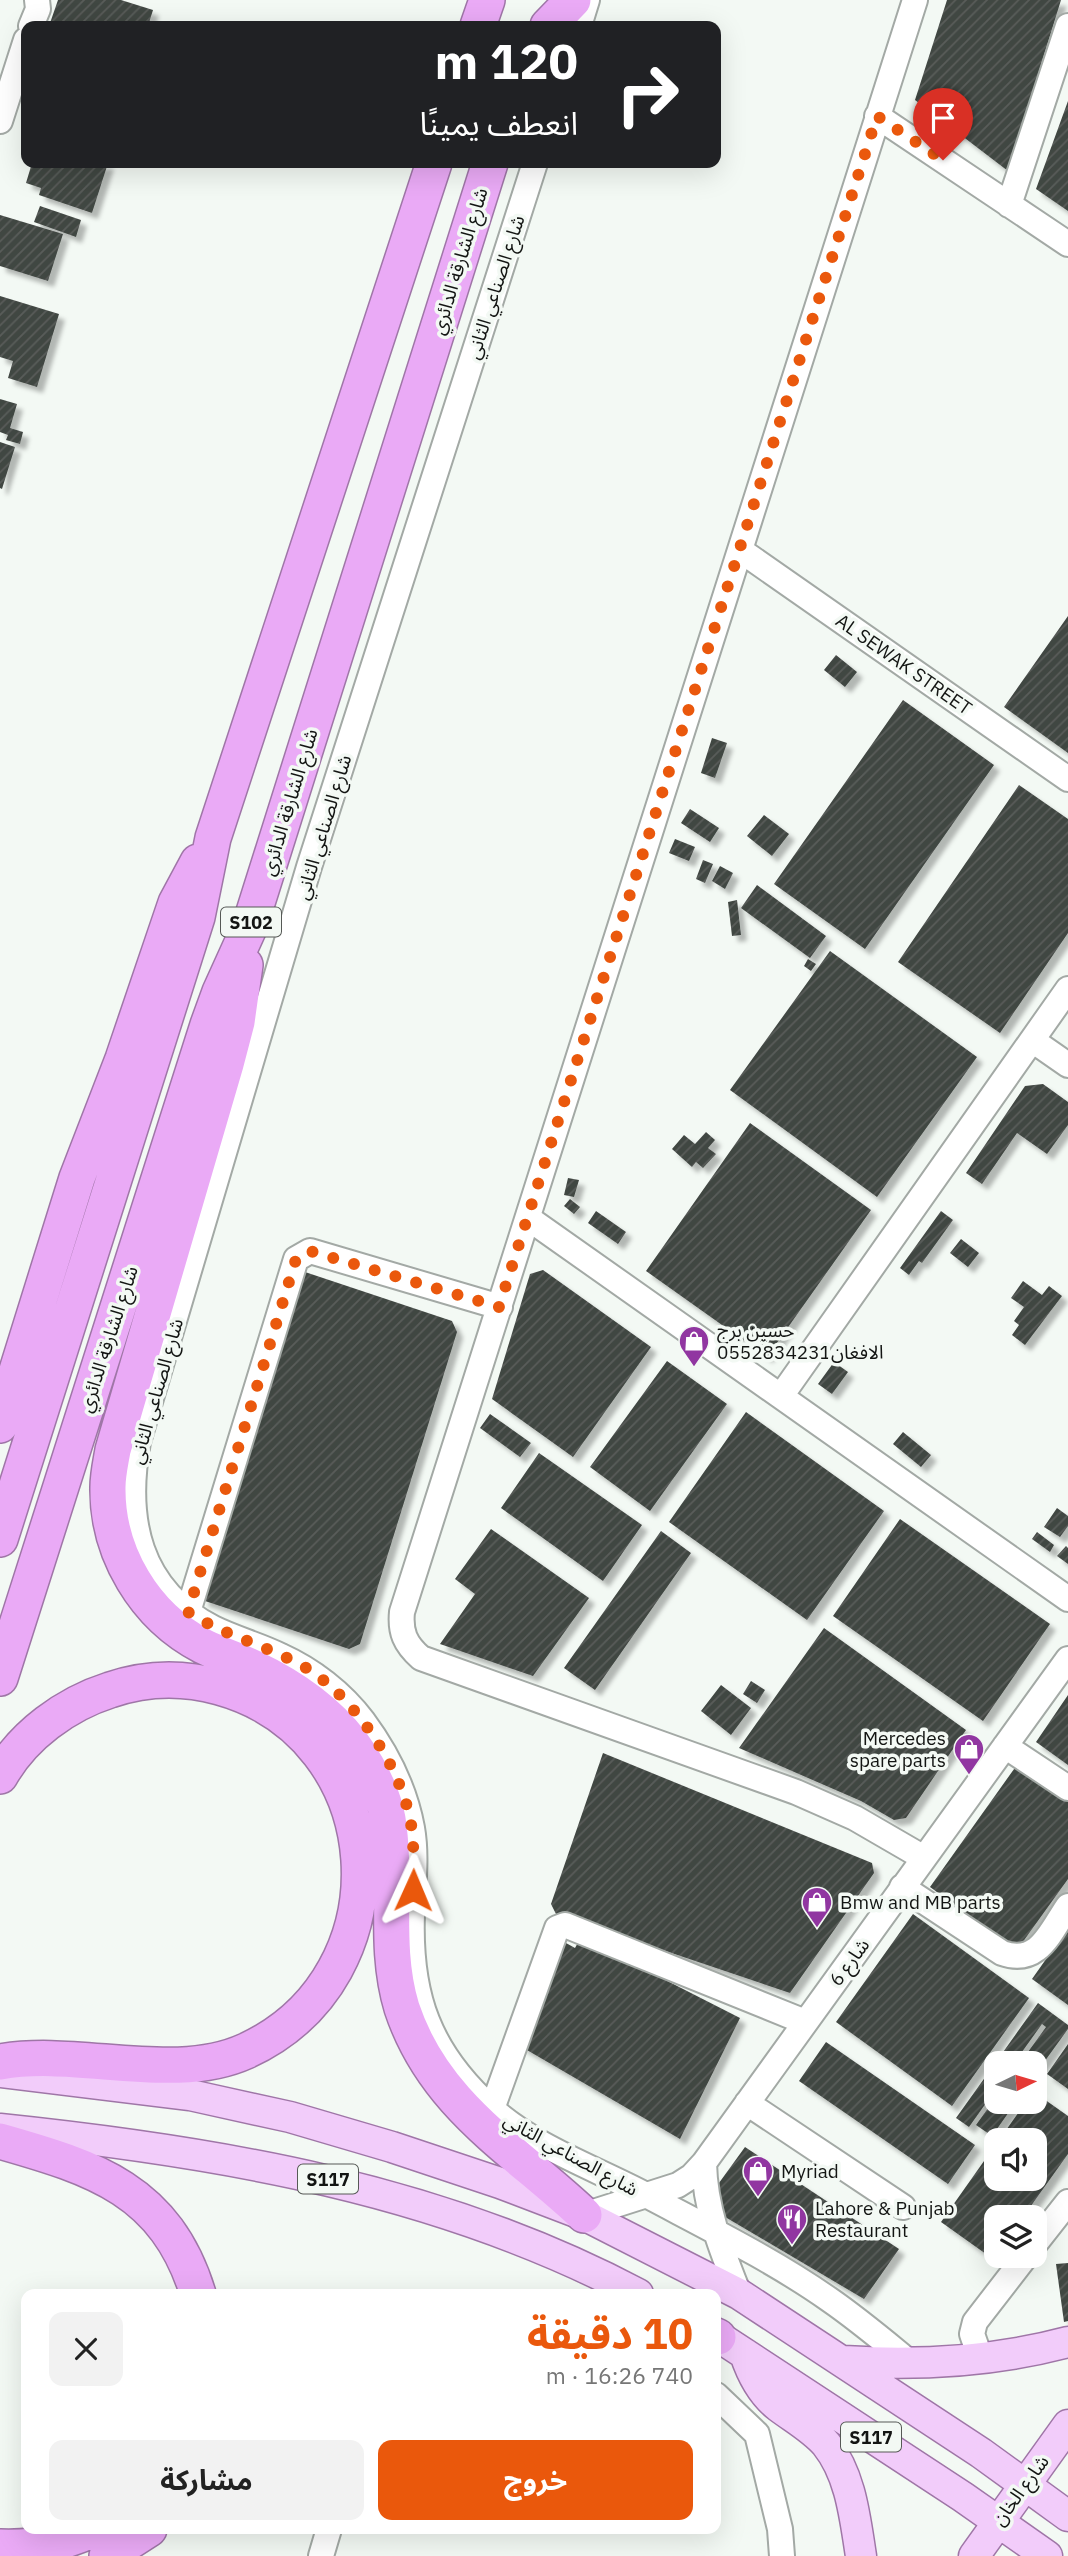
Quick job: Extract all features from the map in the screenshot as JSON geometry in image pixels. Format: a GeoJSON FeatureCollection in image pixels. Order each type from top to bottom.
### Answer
{"type":"FeatureCollection","features":[{"type":"Feature","properties":{"kind":"highway"},"geometry":{"type":"LineString","coordinates":[[480,21],[487,0]]}},
{"type":"Feature","properties":{"kind":"highway"},"geometry":{"type":"LineString","coordinates":[[535,21],[541,0]]}},
{"type":"Feature","properties":{"kind":"highway"},"geometry":{"type":"LineString","coordinates":[[553,21],[573,0]]}},
{"type":"Feature","properties":{"kind":"highway","name":"S102"},"geometry":{"type":"LineString","coordinates":[[0,1539],[197,917],[213,838],[432,168]]}},
{"type":"Feature","properties":{"kind":"highway","name":"شارع الشارقة الدائري"},"geometry":{"type":"LineString","coordinates":[[0,1678],[208,1025],[224,981],[249,929],[488,168]]}},
{"type":"Feature","properties":{"kind":"highway"},"geometry":{"type":"LineString","coordinates":[[0,1425],[73,1190],[123,1059],[176,903],[188,877],[213,838]]}},
{"type":"Feature","properties":{"kind":"highway"},"geometry":{"type":"LineString","coordinates":[[249,929],[237,1022],[113,1450],[108,1486],[116,1541],[126,1567],[140,1591],[172,1626],[206,1648],[289,1685],[350,1741],[380,1791],[387,1818],[393,1872],[390,1920],[395,1972],[402,2006],[425,2060],[443,2086],[478,2123],[584,2215]]}},
{"type":"Feature","properties":{"kind":"highway"},"geometry":{"type":"LineString","coordinates":[[0,1776],[15,1754],[31,1738],[59,1714],[81,1702],[126,1684],[163,1680],[200,1682],[236,1692],[270,1708],[299,1731],[324,1758],[343,1790],[355,1826],[361,1862],[359,1900],[351,1936],[341,1958],[314,2000],[288,2026],[244,2052],[220,2060],[195,2063],[39,2057],[0,2062]]}},
{"type":"Feature","properties":{"kind":"highway"},"geometry":{"type":"LineString","coordinates":[[0,2141],[71,2162],[103,2175],[131,2194],[156,2217],[176,2244],[192,2274],[196,2289]]}},
{"type":"Feature","properties":{"kind":"highway"},"geometry":{"type":"LineString","coordinates":[[0,2547],[56,2542],[79,2534]]}},
{"type":"Feature","properties":{"kind":"highway"},"geometry":{"type":"LineString","coordinates":[[107,2556],[141,2534]]}},
{"type":"Feature","properties":{"kind":"main road","name":"S117"},"geometry":{"type":"LineString","coordinates":[[0,2072],[190,2095],[290,2117],[366,2138],[584,2215],[739,2294],[1066,2510]]}},
{"type":"Feature","properties":{"kind":"main road","name":"S117"},"geometry":{"type":"LineString","coordinates":[[0,2129],[205,2155],[333,2181],[490,2230],[566,2260],[627,2289]]}},
{"type":"Feature","properties":{"kind":"main road","name":"S117"},"geometry":{"type":"LineString","coordinates":[[724,2340],[998,2520],[1037,2553]]}},
{"type":"Feature","properties":{"kind":"main road"},"geometry":{"type":"LineString","coordinates":[[724,2340],[777,2406],[811,2430],[838,2462],[846,2482],[860,2556]]}},
{"type":"Feature","properties":{"kind":"main road"},"geometry":{"type":"LineString","coordinates":[[840,2361],[913,2365],[981,2360],[1068,2342]]}},
{"type":"Feature","properties":{"kind":"main road","name":"شارع الخان"},"geometry":{"type":"LineString","coordinates":[[974,2556],[1068,2425]]}},
{"type":"Feature","properties":{"kind":"main road"},"geometry":{"type":"LineString","coordinates":[[963,2497],[977,2496],[988,2487],[993,2474],[990,2460]]}},
{"type":"Feature","properties":{"kind":"main road"},"geometry":{"type":"LineString","coordinates":[[1037,2553],[1066,2510]]}},
{"type":"Feature","properties":{"kind":"street"},"geometry":{"type":"LineString","coordinates":[[24,0],[31,21]]}},
{"type":"Feature","properties":{"kind":"street"},"geometry":{"type":"LineString","coordinates":[[581,21],[587,0]]}},
{"type":"Feature","properties":{"kind":"street"},"geometry":{"type":"LineString","coordinates":[[915,0],[402,1612],[401,1625],[404,1638],[421,1658],[816,1800],[855,1818],[924,1858]]}},
{"type":"Feature","properties":{"kind":"street"},"geometry":{"type":"LineString","coordinates":[[1009,205],[1066,40]]}},
{"type":"Feature","properties":{"kind":"street"},"geometry":{"type":"LineString","coordinates":[[0,121],[21,54]]}},
{"type":"Feature","properties":{"kind":"street"},"geometry":{"type":"LineString","coordinates":[[877,116],[1068,244]]}},
{"type":"Feature","properties":{"kind":"street","name":"شارع الصناعي الثاني"},"geometry":{"type":"LineString","coordinates":[[533,168],[309,867],[138,1442],[132,1475],[132,1509],[138,1542],[150,1569],[167,1592],[188,1612],[212,1628],[309,1670],[337,1693],[362,1719],[384,1753],[402,1793],[412,1829],[414,1869],[411,1949],[421,2004],[432,2034],[446,2058],[466,2083],[492,2109],[522,2131],[645,2194],[828,2298],[913,2365]]}},
{"type":"Feature","properties":{"kind":"street","name":"AL SEWAK STREET"},"geometry":{"type":"LineString","coordinates":[[740,550],[1068,779]]}},
{"type":"Feature","properties":{"kind":"street"},"geometry":{"type":"LineString","coordinates":[[781,1396],[1068,989]]}},
{"type":"Feature","properties":{"kind":"street"},"geometry":{"type":"LineString","coordinates":[[1032,1040],[1068,1065]]}},
{"type":"Feature","properties":{"kind":"street"},"geometry":{"type":"LineString","coordinates":[[528,1217],[1068,1599]]}},
{"type":"Feature","properties":{"kind":"street"},"geometry":{"type":"LineString","coordinates":[[188,1612],[296,1259],[310,1251],[499,1307]]}},
{"type":"Feature","properties":{"kind":"street","name":"شارع 6"},"geometry":{"type":"LineString","coordinates":[[584,2215],[678,2185],[692,2176],[704,2163],[1068,1659]]}},
{"type":"Feature","properties":{"kind":"street"},"geometry":{"type":"LineString","coordinates":[[1005,1745],[1068,1787]]}},
{"type":"Feature","properties":{"kind":"street"},"geometry":{"type":"LineString","coordinates":[[902,1887],[1012,1957],[1032,1954],[1039,1948],[1068,1906]]}},
{"type":"Feature","properties":{"kind":"street"},"geometry":{"type":"LineString","coordinates":[[492,2109],[557,1928],[565,1925],[805,2022]]}},
{"type":"Feature","properties":{"kind":"street"},"geometry":{"type":"LineString","coordinates":[[747,2103],[903,2207]]}},
{"type":"Feature","properties":{"kind":"street"},"geometry":{"type":"LineString","coordinates":[[704,2163],[706,2199],[739,2294]]}},
{"type":"Feature","properties":{"kind":"street"},"geometry":{"type":"LineString","coordinates":[[1047,2229],[1068,2202]]}},
{"type":"Feature","properties":{"kind":"street"},"geometry":{"type":"LineString","coordinates":[[981,2360],[972,2334],[975,2322],[1017,2268]]}},
{"type":"Feature","properties":{"kind":"street"},"geometry":{"type":"LineString","coordinates":[[721,2400],[757,2434],[780,2529],[782,2556]]}},
{"type":"Feature","properties":{"kind":"street"},"geometry":{"type":"LineString","coordinates":[[321,2556],[328,2534]]}},
{"type":"Feature","properties":{"kind":"building"},"geometry":{"type":"Polygon","coordinates":[[[58,0],[121,0],[153,10],[150,21],[51,21],[58,0]]]}},
{"type":"Feature","properties":{"kind":"building"},"geometry":{"type":"Polygon","coordinates":[[[947,0],[1061,0],[1008,171],[915,100],[947,0]]]}},
{"type":"Feature","properties":{"kind":"building"},"geometry":{"type":"Polygon","coordinates":[[[1068,101],[1068,211],[1036,189],[1068,101]]]}},
{"type":"Feature","properties":{"kind":"building"},"geometry":{"type":"Polygon","coordinates":[[[30,168],[106,168],[92,213],[39,195],[41,188],[26,183],[30,168]]]}},
{"type":"Feature","properties":{"kind":"building"},"geometry":{"type":"Polygon","coordinates":[[[40,206],[81,220],[76,237],[34,222],[40,206]]]}},
{"type":"Feature","properties":{"kind":"building"},"geometry":{"type":"Polygon","coordinates":[[[0,215],[63,234],[48,281],[0,266],[0,215]]]}},
{"type":"Feature","properties":{"kind":"building"},"geometry":{"type":"Polygon","coordinates":[[[0,296],[59,314],[37,387],[8,378],[13,361],[0,357],[0,296]]]}},
{"type":"Feature","properties":{"kind":"building"},"geometry":{"type":"Polygon","coordinates":[[[0,399],[17,404],[10,428],[23,432],[20,444],[6,440],[8,435],[0,432],[0,399]]]}},
{"type":"Feature","properties":{"kind":"building"},"geometry":{"type":"Polygon","coordinates":[[[0,442],[15,447],[2,489],[0,488],[0,442]]]}},
{"type":"Feature","properties":{"kind":"building"},"geometry":{"type":"Polygon","coordinates":[[[1068,616],[1068,753],[1004,707],[1068,616]]]}},
{"type":"Feature","properties":{"kind":"building"},"geometry":{"type":"Polygon","coordinates":[[[836,655],[857,672],[845,687],[824,670],[836,655]]]}},
{"type":"Feature","properties":{"kind":"building"},"geometry":{"type":"Polygon","coordinates":[[[903,700],[994,765],[865,949],[774,884],[903,700]]]}},
{"type":"Feature","properties":{"kind":"building"},"geometry":{"type":"Polygon","coordinates":[[[712,738],[727,743],[715,778],[701,773],[712,738]]]}},
{"type":"Feature","properties":{"kind":"building"},"geometry":{"type":"Polygon","coordinates":[[[1019,785],[1068,819],[1068,933],[1000,1033],[898,962],[1019,785]]]}},
{"type":"Feature","properties":{"kind":"building"},"geometry":{"type":"Polygon","coordinates":[[[690,809],[719,828],[710,842],[681,823],[690,809]]]}},
{"type":"Feature","properties":{"kind":"building"},"geometry":{"type":"Polygon","coordinates":[[[764,815],[789,834],[772,856],[747,836],[764,815]]]}},
{"type":"Feature","properties":{"kind":"building"},"geometry":{"type":"Polygon","coordinates":[[[675,839],[695,847],[689,861],[669,853],[675,839]]]}},
{"type":"Feature","properties":{"kind":"building"},"geometry":{"type":"Polygon","coordinates":[[[703,860],[713,864],[705,883],[696,879],[703,860]]]}},
{"type":"Feature","properties":{"kind":"building"},"geometry":{"type":"Polygon","coordinates":[[[720,866],[733,873],[725,889],[712,881],[720,866]]]}},
{"type":"Feature","properties":{"kind":"building"},"geometry":{"type":"Polygon","coordinates":[[[757,885],[826,936],[810,958],[741,908],[757,885]]]}},
{"type":"Feature","properties":{"kind":"building"},"geometry":{"type":"Polygon","coordinates":[[[737,900],[741,935],[732,936],[728,902],[737,900]]]}},
{"type":"Feature","properties":{"kind":"building"},"geometry":{"type":"Polygon","coordinates":[[[830,951],[977,1057],[877,1197],[730,1090],[830,951]]]}},
{"type":"Feature","properties":{"kind":"building"},"geometry":{"type":"Polygon","coordinates":[[[808,959],[816,964],[811,971],[804,966],[808,959]]]}},
{"type":"Feature","properties":{"kind":"building"},"geometry":{"type":"Polygon","coordinates":[[[1043,1084],[1068,1102],[1068,1125],[1047,1154],[1017,1133],[982,1184],[966,1173],[1025,1086],[1043,1084]]]}},
{"type":"Feature","properties":{"kind":"building"},"geometry":{"type":"Polygon","coordinates":[[[750,1123],[871,1210],[767,1357],[646,1271],[750,1123]]]}},
{"type":"Feature","properties":{"kind":"building"},"geometry":{"type":"Polygon","coordinates":[[[706,1132],[715,1140],[708,1148],[716,1154],[703,1168],[696,1162],[692,1167],[672,1149],[684,1135],[695,1144],[706,1132]]]}},
{"type":"Feature","properties":{"kind":"building"},"geometry":{"type":"Polygon","coordinates":[[[568,1178],[579,1180],[574,1197],[564,1195],[568,1178]]]}},
{"type":"Feature","properties":{"kind":"building"},"geometry":{"type":"Polygon","coordinates":[[[570,1199],[580,1207],[574,1214],[564,1206],[570,1199]]]}},
{"type":"Feature","properties":{"kind":"building"},"geometry":{"type":"Polygon","coordinates":[[[596,1211],[626,1232],[618,1244],[588,1223],[596,1211]]]}},
{"type":"Feature","properties":{"kind":"building"},"geometry":{"type":"Polygon","coordinates":[[[941,1211],[953,1220],[922,1263],[919,1261],[909,1275],[900,1268],[941,1211]]]}},
{"type":"Feature","properties":{"kind":"building"},"geometry":{"type":"Polygon","coordinates":[[[961,1239],[979,1253],[968,1267],[950,1253],[961,1239]]]}},
{"type":"Feature","properties":{"kind":"building"},"geometry":{"type":"Polygon","coordinates":[[[543,1270],[651,1347],[573,1457],[492,1399],[530,1274],[543,1270]]]}},
{"type":"Feature","properties":{"kind":"building"},"geometry":{"type":"Polygon","coordinates":[[[305,1272],[452,1321],[457,1332],[360,1644],[349,1649],[202,1600],[294,1276],[305,1272]]]}},
{"type":"Feature","properties":{"kind":"building"},"geometry":{"type":"Polygon","coordinates":[[[1023,1281],[1042,1295],[1049,1286],[1062,1296],[1025,1345],[1012,1335],[1019,1325],[1014,1321],[1024,1307],[1011,1298],[1023,1281]]]}},
{"type":"Feature","properties":{"kind":"building"},"geometry":{"type":"Polygon","coordinates":[[[667,1361],[727,1404],[650,1511],[590,1467],[667,1361]]]}},
{"type":"Feature","properties":{"kind":"building"},"geometry":{"type":"Polygon","coordinates":[[[834,1362],[848,1372],[832,1394],[818,1384],[834,1362]]]}},
{"type":"Feature","properties":{"kind":"building"},"geometry":{"type":"Polygon","coordinates":[[[746,1412],[884,1511],[807,1620],[669,1522],[746,1412]]]}},
{"type":"Feature","properties":{"kind":"building"},"geometry":{"type":"Polygon","coordinates":[[[490,1414],[531,1443],[520,1457],[480,1428],[490,1414]]]}},
{"type":"Feature","properties":{"kind":"building"},"geometry":{"type":"Polygon","coordinates":[[[903,1432],[931,1455],[921,1467],[893,1444],[903,1432]]]}},
{"type":"Feature","properties":{"kind":"building"},"geometry":{"type":"Polygon","coordinates":[[[539,1453],[642,1525],[603,1581],[501,1508],[539,1453]]]}},
{"type":"Feature","properties":{"kind":"building"},"geometry":{"type":"Polygon","coordinates":[[[1057,1508],[1068,1516],[1068,1526],[1060,1537],[1044,1527],[1057,1508]]]}},
{"type":"Feature","properties":{"kind":"building"},"geometry":{"type":"Polygon","coordinates":[[[900,1519],[1050,1624],[983,1721],[833,1616],[900,1519]]]}},
{"type":"Feature","properties":{"kind":"building"},"geometry":{"type":"Polygon","coordinates":[[[491,1529],[589,1598],[533,1676],[440,1644],[475,1594],[455,1579],[491,1529]]]}},
{"type":"Feature","properties":{"kind":"building"},"geometry":{"type":"Polygon","coordinates":[[[661,1531],[691,1553],[595,1690],[564,1668],[661,1531]]]}},
{"type":"Feature","properties":{"kind":"building"},"geometry":{"type":"Polygon","coordinates":[[[1037,1532],[1054,1545],[1050,1552],[1032,1539],[1037,1532]]]}},
{"type":"Feature","properties":{"kind":"building"},"geometry":{"type":"Polygon","coordinates":[[[1066,1546],[1068,1548],[1068,1564],[1057,1556],[1066,1546]]]}},
{"type":"Feature","properties":{"kind":"building"},"geometry":{"type":"Polygon","coordinates":[[[824,1628],[966,1730],[906,1818],[894,1820],[861,1801],[739,1748],[824,1628]]]}},
{"type":"Feature","properties":{"kind":"building"},"geometry":{"type":"Polygon","coordinates":[[[751,1681],[765,1690],[757,1703],[743,1694],[751,1681]]]}},
{"type":"Feature","properties":{"kind":"building"},"geometry":{"type":"Polygon","coordinates":[[[721,1685],[751,1708],[731,1735],[701,1711],[721,1685]]]}},
{"type":"Feature","properties":{"kind":"building"},"geometry":{"type":"Polygon","coordinates":[[[1068,1695],[1068,1765],[1036,1742],[1068,1695]]]}},
{"type":"Feature","properties":{"kind":"building"},"geometry":{"type":"Polygon","coordinates":[[[603,1753],[872,1863],[874,1873],[790,1993],[556,1914],[551,1904],[603,1753]]]}},
{"type":"Feature","properties":{"kind":"building"},"geometry":{"type":"Polygon","coordinates":[[[1019,1762],[1068,1798],[1068,1879],[1017,1950],[930,1887],[1019,1762]]]}},
{"type":"Feature","properties":{"kind":"building"},"geometry":{"type":"Polygon","coordinates":[[[913,1914],[1029,1998],[991,2051],[984,2051],[984,2061],[952,2106],[836,2022],[913,1914]]]}},
{"type":"Feature","properties":{"kind":"building"},"geometry":{"type":"Polygon","coordinates":[[[1068,1928],[1068,2005],[1032,1979],[1068,1928]]]}},
{"type":"Feature","properties":{"kind":"building"},"geometry":{"type":"Polygon","coordinates":[[[581,1937],[740,2018],[680,2139],[520,2046],[566,1943],[575,1948],[581,1937]]]}},
{"type":"Feature","properties":{"kind":"building"},"geometry":{"type":"Polygon","coordinates":[[[1038,2003],[1068,2025],[1068,2029],[1047,2058],[1047,2051],[1029,2051],[1046,2027],[1042,2024],[1023,2051],[1004,2051],[1038,2003]]]}},
{"type":"Feature","properties":{"kind":"building"},"geometry":{"type":"Polygon","coordinates":[[[826,2042],[975,2145],[948,2184],[799,2081],[826,2042]]]}},
{"type":"Feature","properties":{"kind":"building"},"geometry":{"type":"Polygon","coordinates":[[[1068,2044],[1068,2089],[1047,2074],[1068,2044]]]}},
{"type":"Feature","properties":{"kind":"building"},"geometry":{"type":"Polygon","coordinates":[[[984,2079],[984,2106],[969,2127],[956,2118],[984,2079]]]}},
{"type":"Feature","properties":{"kind":"building"},"geometry":{"type":"Polygon","coordinates":[[[1047,2101],[1068,2116],[1068,2154],[1047,2183],[1047,2128],[1008,2128],[1017,2114],[1047,2114],[1047,2101]]]}},
{"type":"Feature","properties":{"kind":"building"},"geometry":{"type":"Polygon","coordinates":[[[984,2114],[1008,2114],[998,2128],[984,2128],[984,2130],[976,2125],[984,2114]]]}},
{"type":"Feature","properties":{"kind":"building"},"geometry":{"type":"Polygon","coordinates":[[[745,2147],[899,2249],[864,2299],[715,2211],[711,2194],[745,2147]]]}},
{"type":"Feature","properties":{"kind":"building"},"geometry":{"type":"Polygon","coordinates":[[[984,2161],[984,2191],[1042,2191],[1032,2205],[984,2205],[984,2253],[941,2222],[984,2161]]]}},
{"type":"Feature","properties":{"kind":"building"},"geometry":{"type":"Polygon","coordinates":[[[1068,2263],[1068,2321],[1064,2322],[1056,2264],[1068,2263]]]}},
{"type":"Feature","properties":{"kind":"place","name":"حسين برج الافغان0552834231"},"geometry":{"type":"Point","coordinates":[694,1368]}},
{"type":"Feature","properties":{"kind":"place","name":"Mercedes spare parts"},"geometry":{"type":"Point","coordinates":[969,1776]}},
{"type":"Feature","properties":{"kind":"place","name":"Bmw and MB parts"},"geometry":{"type":"Point","coordinates":[817,1929]}},
{"type":"Feature","properties":{"kind":"place","name":"Myriad"},"geometry":{"type":"Point","coordinates":[758,2198]}},
{"type":"Feature","properties":{"kind":"place","name":"Lahore & Punjab Restaurant"},"geometry":{"type":"Point","coordinates":[792,2246]}},
{"type":"Feature","properties":{"kind":"route"},"geometry":{"type":"LineString","coordinates":[[413,1890],[412,1829],[402,1793],[384,1753],[362,1719],[337,1693],[309,1670],[212,1628],[188,1612],[296,1259],[310,1251],[499,1307],[877,116],[943,160]]}}]}
